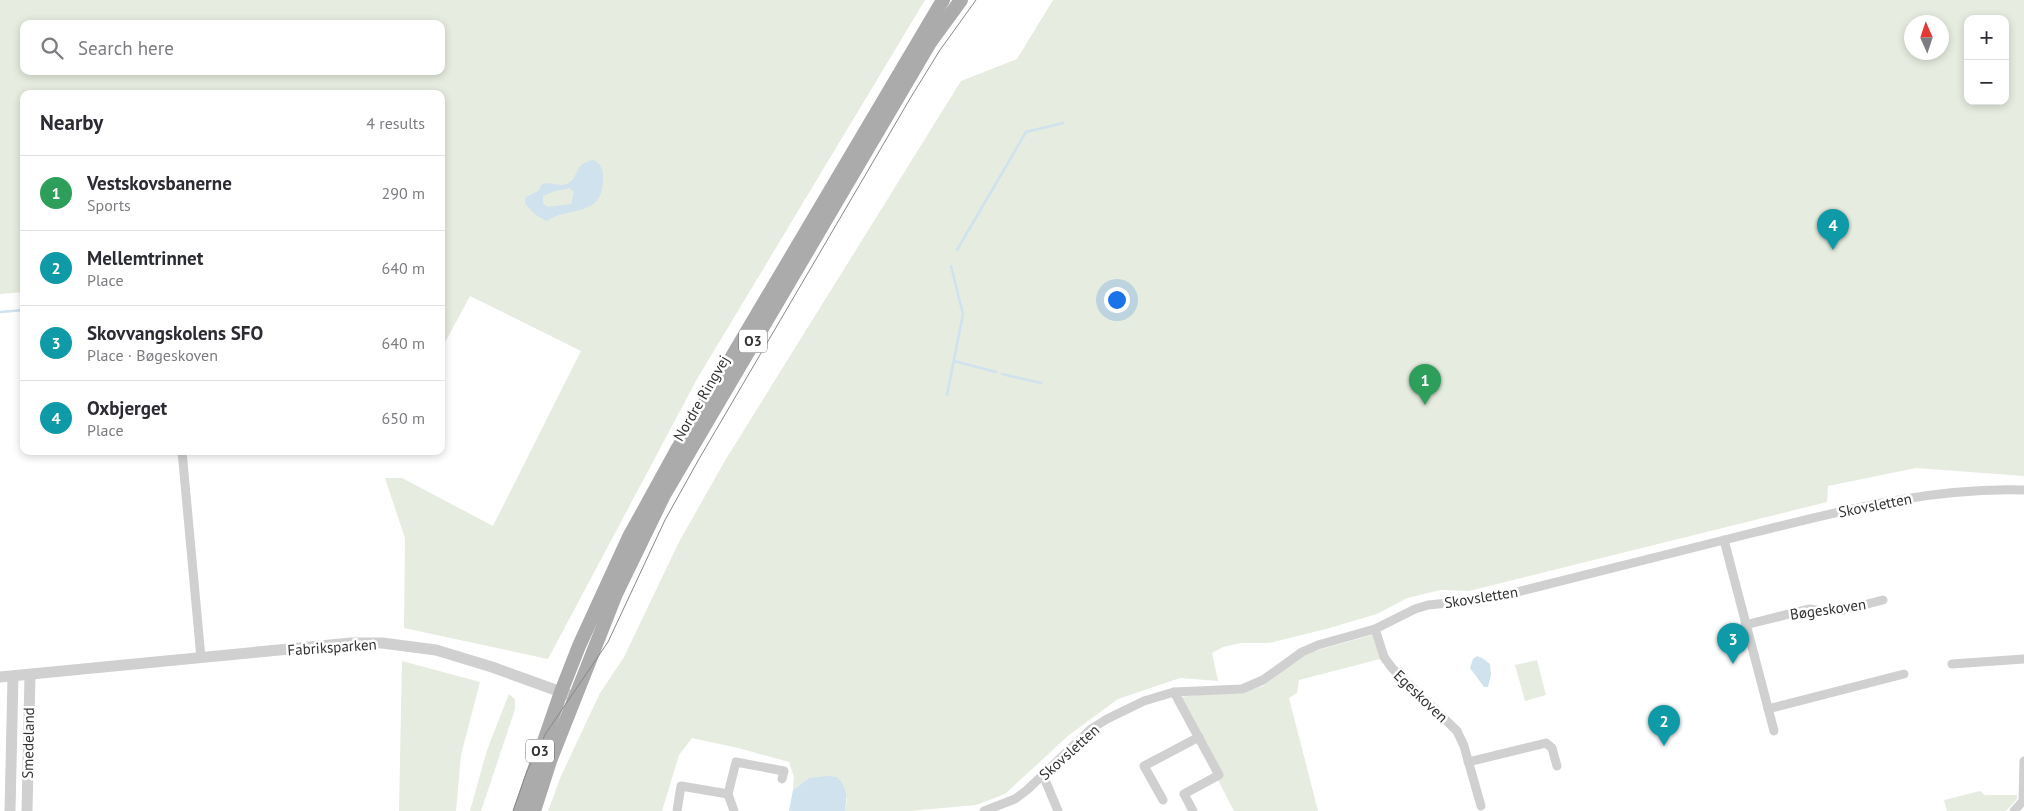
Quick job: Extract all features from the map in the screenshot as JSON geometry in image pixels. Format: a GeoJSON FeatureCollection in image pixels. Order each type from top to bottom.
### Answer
{"type":"FeatureCollection","features":[{"type":"Feature","properties":{"kind":"main road","name":"Nordre Ringvej"},"geometry":{"type":"LineString","coordinates":[[520,811],[579,646],[629,537],[674,456],[943,0]]}},
{"type":"Feature","properties":{"kind":"main road","name":"Nordre Ringvej"},"geometry":{"type":"LineString","coordinates":[[534,811],[550,761],[616,594],[664,495],[931,41],[961,0]]}},
{"type":"Feature","properties":{"kind":"street"},"geometry":{"type":"LineString","coordinates":[[182,455],[201,658]]}},
{"type":"Feature","properties":{"kind":"street","name":"Skovsletten"},"geometry":{"type":"LineString","coordinates":[[984,811],[1015,799],[1082,738],[1107,719],[1144,702],[1174,692],[1230,691],[1252,686],[1302,652],[1318,645],[1375,629],[1428,605],[1480,600],[1509,594],[1889,500],[1967,491],[2024,490]]}},
{"type":"Feature","properties":{"kind":"street"},"geometry":{"type":"LineString","coordinates":[[1724,540],[1774,731]]}},
{"type":"Feature","properties":{"kind":"street","name":"Bøgeskoven"},"geometry":{"type":"LineString","coordinates":[[1745,625],[1810,609],[1824,611],[1844,610],[1883,600]]}},
{"type":"Feature","properties":{"kind":"street","name":"Egeskoven"},"geometry":{"type":"LineString","coordinates":[[1375,629],[1384,657],[1392,668],[1457,731],[1464,746],[1481,806]]}},
{"type":"Feature","properties":{"kind":"street","name":"Fabriksparken"},"geometry":{"type":"LineString","coordinates":[[0,677],[351,643],[382,643],[436,650],[462,657],[575,697]]}},
{"type":"Feature","properties":{"kind":"street"},"geometry":{"type":"LineString","coordinates":[[1952,664],[2024,659]]}},
{"type":"Feature","properties":{"kind":"street"},"geometry":{"type":"LineString","coordinates":[[1768,709],[1904,674]]}},
{"type":"Feature","properties":{"kind":"street","name":"Smedeland"},"geometry":{"type":"LineString","coordinates":[[27,811],[30,675]]}},
{"type":"Feature","properties":{"kind":"street","name":"Smedeland"},"geometry":{"type":"LineString","coordinates":[[10,811],[13,676]]}},
{"type":"Feature","properties":{"kind":"street"},"geometry":{"type":"LineString","coordinates":[[1174,692],[1219,775],[1184,794],[1193,811]]}},
{"type":"Feature","properties":{"kind":"street"},"geometry":{"type":"LineString","coordinates":[[1163,800],[1144,766],[1198,737]]}},
{"type":"Feature","properties":{"kind":"street"},"geometry":{"type":"LineString","coordinates":[[1468,762],[1546,743],[1552,748],[1557,766]]}},
{"type":"Feature","properties":{"kind":"street"},"geometry":{"type":"LineString","coordinates":[[2014,811],[2023,801],[2024,761]]}},
{"type":"Feature","properties":{"kind":"street"},"geometry":{"type":"LineString","coordinates":[[734,811],[728,794],[736,762],[784,771],[782,779]]}},
{"type":"Feature","properties":{"kind":"street"},"geometry":{"type":"LineString","coordinates":[[1043,775],[1058,811]]}},
{"type":"Feature","properties":{"kind":"street"},"geometry":{"type":"LineString","coordinates":[[677,811],[681,786],[728,794]]}},
{"type":"Feature","properties":{"kind":"shaded area"},"geometry":{"type":"Polygon","coordinates":[[[0,0],[925,0],[697,379],[548,659],[404,628],[405,538],[385,478],[402,478],[493,526],[581,351],[470,296],[445,343],[445,90],[20,90],[20,292],[0,294],[0,0]]]}},
{"type":"Feature","properties":{"kind":"shaded area"},"geometry":{"type":"Polygon","coordinates":[[[1053,0],[2024,0],[2024,476],[1916,468],[1828,486],[1827,502],[1469,591],[1441,590],[1407,598],[1377,614],[1269,643],[1241,643],[1223,647],[1212,653],[1218,681],[1180,678],[1118,699],[1069,735],[1005,794],[976,805],[910,811],[845,811],[847,798],[809,778],[793,790],[794,777],[789,762],[692,738],[679,755],[662,811],[548,811],[561,776],[600,693],[624,657],[680,540],[726,459],[961,81],[1017,59],[1053,0]]]}},
{"type":"Feature","properties":{"kind":"shaded area"},"geometry":{"type":"Polygon","coordinates":[[[1372,635],[1380,659],[1299,680],[1297,693],[1289,698],[1318,811],[1234,811],[1218,780],[1222,776],[1181,697],[1203,694],[1238,694],[1263,686],[1291,664],[1311,652],[1372,635]]]}},
{"type":"Feature","properties":{"kind":"shaded area"},"geometry":{"type":"Polygon","coordinates":[[[1537,660],[1546,695],[1525,701],[1515,665],[1537,660]]]}},
{"type":"Feature","properties":{"kind":"shaded area"},"geometry":{"type":"Polygon","coordinates":[[[402,661],[480,682],[461,755],[456,811],[399,811],[402,661]]]}},
{"type":"Feature","properties":{"kind":"shaded area"},"geometry":{"type":"Polygon","coordinates":[[[509,694],[515,699],[515,709],[481,811],[470,811],[487,750],[509,694]]]}},
{"type":"Feature","properties":{"kind":"shaded area"},"geometry":{"type":"Polygon","coordinates":[[[1980,791],[1985,795],[2017,795],[2017,799],[2006,811],[1947,811],[1944,800],[1980,791]]]}},
{"type":"Feature","properties":{"kind":"water"},"geometry":{"type":"Polygon","coordinates":[[[593,160],[598,163],[603,175],[602,191],[597,200],[591,205],[584,209],[556,216],[547,221],[535,214],[525,203],[526,197],[538,191],[542,184],[563,185],[570,182],[580,167],[593,160]],[[570,188],[555,191],[543,196],[543,203],[547,207],[571,204],[574,192],[570,188]]]}},
{"type":"Feature","properties":{"kind":"water"},"geometry":{"type":"Polygon","coordinates":[[[1477,656],[1490,664],[1491,675],[1488,687],[1484,687],[1470,668],[1473,659],[1477,656]]]}},
{"type":"Feature","properties":{"kind":"water"},"geometry":{"type":"Polygon","coordinates":[[[837,777],[843,785],[846,796],[845,811],[789,811],[793,790],[809,778],[837,777]]]}},
{"type":"Feature","properties":{"kind":"waterway"},"geometry":{"type":"LineString","coordinates":[[957,250],[1026,132],[1063,123]]}},
{"type":"Feature","properties":{"kind":"waterway"},"geometry":{"type":"LineString","coordinates":[[947,395],[963,314],[951,266]]}},
{"type":"Feature","properties":{"kind":"waterway"},"geometry":{"type":"LineString","coordinates":[[0,312],[20,310]]}},
{"type":"Feature","properties":{"kind":"waterway"},"geometry":{"type":"LineString","coordinates":[[954,361],[996,372]]}},
{"type":"Feature","properties":{"kind":"waterway"},"geometry":{"type":"LineString","coordinates":[[1002,374],[1041,383]]}},
{"type":"Feature","properties":{"kind":"tram line"},"geometry":{"type":"LineString","coordinates":[[513,811],[527,771],[546,733],[608,642],[665,520],[699,459],[911,97],[940,50],[976,0]]}},
{"type":"Feature","properties":{"kind":"place","name":"Oxbjerget"},"geometry":{"type":"Point","coordinates":[1833,250]}},
{"type":"Feature","properties":{"kind":"place","name":"Vestskovsbanerne"},"geometry":{"type":"Point","coordinates":[1425,405]}},
{"type":"Feature","properties":{"kind":"place","name":"Skovvangskolens SFO"},"geometry":{"type":"Point","coordinates":[1733,664]}},
{"type":"Feature","properties":{"kind":"place","name":"Mellemtrinnet"},"geometry":{"type":"Point","coordinates":[1664,746]}}]}
